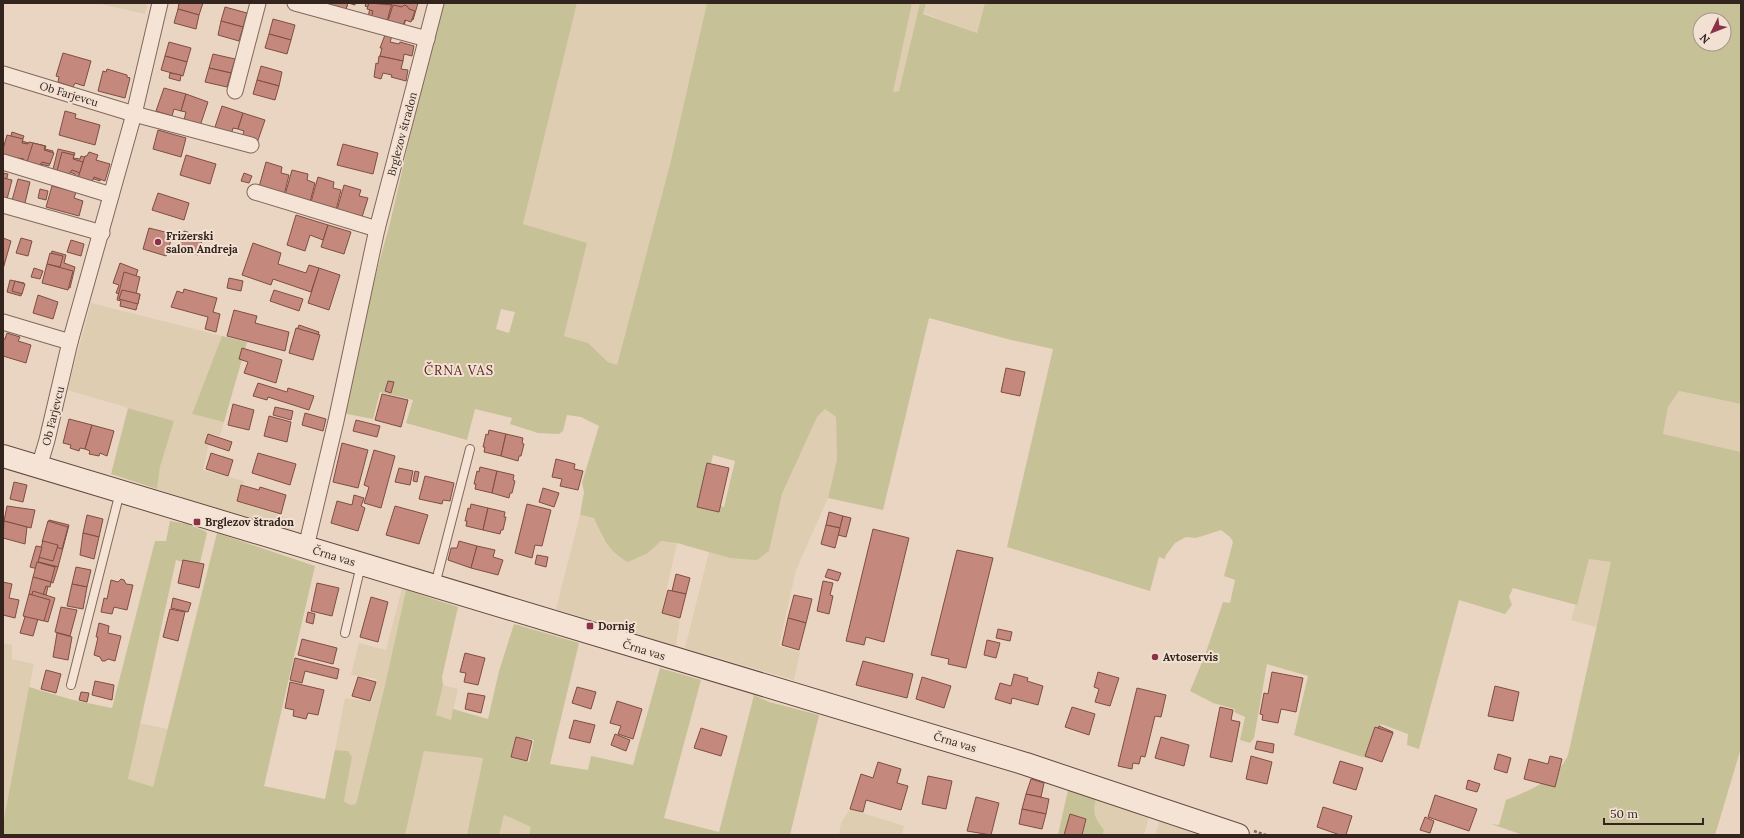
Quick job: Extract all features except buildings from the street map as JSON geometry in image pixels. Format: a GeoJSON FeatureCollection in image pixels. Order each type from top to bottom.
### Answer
{"type":"FeatureCollection","features":[{"type":"Feature","properties":{"kind":"street","name":"Ob Farjevcu"},"geometry":{"type":"LineString","coordinates":[[39,467],[47,440],[70,342],[102,233],[110,195],[134,114],[160,3]]}},
{"type":"Feature","properties":{"kind":"street"},"geometry":{"type":"LineString","coordinates":[[235,91],[258,3]]}},
{"type":"Feature","properties":{"kind":"street"},"geometry":{"type":"LineString","coordinates":[[295,3],[427,39]]}},
{"type":"Feature","properties":{"kind":"street","name":"Brglezov štradon"},"geometry":{"type":"LineString","coordinates":[[306,547],[336,421],[377,229],[436,3]]}},
{"type":"Feature","properties":{"kind":"street","name":"Ob Farjevcu"},"geometry":{"type":"LineString","coordinates":[[3,74],[134,114],[251,146]]}},
{"type":"Feature","properties":{"kind":"street"},"geometry":{"type":"LineString","coordinates":[[3,162],[110,195]]}},
{"type":"Feature","properties":{"kind":"street"},"geometry":{"type":"LineString","coordinates":[[255,192],[377,229]]}},
{"type":"Feature","properties":{"kind":"street"},"geometry":{"type":"LineString","coordinates":[[3,205],[102,233]]}},
{"type":"Feature","properties":{"kind":"street"},"geometry":{"type":"LineString","coordinates":[[3,322],[70,342]]}},
{"type":"Feature","properties":{"kind":"street","name":"Črna vas"},"geometry":{"type":"LineString","coordinates":[[3,456],[1026,764],[1238,835]]}},
{"type":"Feature","properties":{"kind":"lane"},"geometry":{"type":"LineString","coordinates":[[435,586],[470,449]]}},
{"type":"Feature","properties":{"kind":"lane"},"geometry":{"type":"LineString","coordinates":[[70,685],[120,491]]}},
{"type":"Feature","properties":{"kind":"lane"},"geometry":{"type":"LineString","coordinates":[[345,633],[361,564]]}},
{"type":"Feature","properties":{"kind":"shaded area"},"geometry":{"type":"Polygon","coordinates":[[[96,3],[148,3],[145,14],[96,3]]]}},
{"type":"Feature","properties":{"kind":"shaded area"},"geometry":{"type":"Polygon","coordinates":[[[441,3],[577,3],[523,224],[587,243],[564,336],[588,343],[608,362],[617,365],[670,164],[707,3],[912,3],[893,92],[899,91],[920,3],[926,3],[923,14],[977,33],[985,3],[1741,3],[1741,404],[1679,391],[1668,407],[1663,434],[1741,452],[1741,748],[1715,835],[1523,835],[1491,824],[1499,825],[1506,800],[1524,793],[1542,783],[1557,771],[1568,755],[1611,562],[1589,559],[1577,605],[1513,588],[1509,597],[1512,605],[1505,614],[1459,600],[1419,749],[1407,745],[1408,734],[1381,724],[1369,759],[1294,735],[1308,676],[1267,664],[1254,738],[1250,743],[1240,740],[1245,717],[1234,712],[1235,709],[1213,703],[1190,691],[1205,655],[1223,602],[1230,603],[1235,580],[1224,576],[1233,542],[1230,537],[1221,530],[1196,538],[1186,537],[1175,543],[1166,555],[1165,559],[1159,557],[1150,591],[1007,547],[1053,349],[1011,340],[929,318],[883,510],[828,498],[837,459],[836,417],[825,409],[817,417],[782,494],[769,551],[757,560],[730,558],[677,543],[661,541],[648,553],[628,562],[611,549],[603,538],[594,518],[580,515],[584,492],[582,483],[599,426],[581,417],[567,415],[563,431],[559,434],[538,433],[510,424],[512,418],[475,409],[467,440],[406,423],[413,400],[380,392],[373,419],[342,413],[362,325],[390,223],[441,3]],[[501,309],[496,329],[509,333],[515,312],[501,309]],[[713,455],[702,499],[724,507],[735,461],[713,455]]]}},
{"type":"Feature","properties":{"kind":"shaded area"},"geometry":{"type":"Polygon","coordinates":[[[577,3],[707,3],[670,164],[617,365],[608,362],[588,343],[564,336],[587,243],[523,224],[577,3]]]}},
{"type":"Feature","properties":{"kind":"shaded area"},"geometry":{"type":"Polygon","coordinates":[[[912,3],[920,3],[899,91],[892,92],[912,3]]]}},
{"type":"Feature","properties":{"kind":"shaded area"},"geometry":{"type":"Polygon","coordinates":[[[926,3],[985,3],[977,33],[923,13],[926,3]]]}},
{"type":"Feature","properties":{"kind":"shaded area"},"geometry":{"type":"Polygon","coordinates":[[[91,303],[222,336],[192,414],[224,422],[220,436],[211,434],[203,470],[244,481],[238,501],[293,520],[289,532],[157,489],[160,467],[174,421],[67,390],[91,303]]]}},
{"type":"Feature","properties":{"kind":"shaded area"},"geometry":{"type":"Polygon","coordinates":[[[222,336],[247,342],[224,422],[192,414],[222,336]]]}},
{"type":"Feature","properties":{"kind":"shaded area"},"geometry":{"type":"Polygon","coordinates":[[[1678,391],[1741,404],[1741,452],[1663,434],[1668,407],[1678,391]]]}},
{"type":"Feature","properties":{"kind":"shaded area"},"geometry":{"type":"Polygon","coordinates":[[[128,408],[174,421],[160,467],[157,489],[111,474],[128,408]]]}},
{"type":"Feature","properties":{"kind":"shaded area"},"geometry":{"type":"Polygon","coordinates":[[[825,409],[836,417],[837,459],[828,498],[796,570],[779,646],[800,652],[794,680],[685,648],[709,552],[730,558],[769,551],[782,494],[817,416],[825,409]]]}},
{"type":"Feature","properties":{"kind":"shaded area"},"geometry":{"type":"Polygon","coordinates":[[[580,515],[594,518],[603,539],[648,553],[661,541],[677,543],[663,606],[681,611],[676,646],[556,609],[580,515]]]}},
{"type":"Feature","properties":{"kind":"shaded area"},"geometry":{"type":"Polygon","coordinates":[[[170,521],[187,524],[207,533],[199,567],[176,560],[128,779],[153,787],[217,533],[315,566],[264,786],[325,799],[335,750],[348,751],[352,757],[344,801],[350,805],[356,804],[406,590],[458,607],[442,677],[443,685],[436,715],[451,720],[453,709],[488,719],[499,671],[514,624],[579,643],[550,764],[588,770],[591,756],[633,765],[660,668],[701,680],[664,818],[719,832],[754,695],[769,702],[819,715],[790,835],[529,835],[531,827],[504,815],[499,835],[467,835],[483,758],[424,751],[405,835],[3,835],[3,824],[29,687],[73,700],[112,708],[155,541],[166,541],[170,521]],[[516,737],[511,758],[529,762],[534,740],[516,737]]]}},
{"type":"Feature","properties":{"kind":"shaded area"},"geometry":{"type":"Polygon","coordinates":[[[1589,559],[1612,562],[1596,627],[1571,620],[1589,559]]]}},
{"type":"Feature","properties":{"kind":"shaded area"},"geometry":{"type":"Polygon","coordinates":[[[402,589],[406,590],[385,685],[356,804],[350,805],[344,801],[352,757],[348,751],[335,750],[345,698],[371,702],[377,679],[351,675],[359,643],[386,650],[402,589]]]}},
{"type":"Feature","properties":{"kind":"shaded area"},"geometry":{"type":"Polygon","coordinates":[[[3,643],[12,645],[12,659],[34,664],[3,824],[3,643]]]}},
{"type":"Feature","properties":{"kind":"shaded area"},"geometry":{"type":"Polygon","coordinates":[[[443,685],[458,689],[451,720],[436,715],[443,685]]]}},
{"type":"Feature","properties":{"kind":"shaded area"},"geometry":{"type":"Polygon","coordinates":[[[139,723],[168,729],[153,788],[128,779],[139,723]]]}},
{"type":"Feature","properties":{"kind":"shaded area"},"geometry":{"type":"Polygon","coordinates":[[[424,751],[483,757],[467,835],[405,835],[424,751]]]}},
{"type":"Feature","properties":{"kind":"shaded area"},"geometry":{"type":"Polygon","coordinates":[[[1068,790],[1096,799],[1094,812],[1096,819],[1104,830],[1103,835],[1058,835],[1068,790]]]}},
{"type":"Feature","properties":{"kind":"shaded area"},"geometry":{"type":"Polygon","coordinates":[[[1096,799],[1149,816],[1144,835],[1103,835],[1104,830],[1094,816],[1096,799]]]}},
{"type":"Feature","properties":{"kind":"shaded area"},"geometry":{"type":"Polygon","coordinates":[[[850,809],[904,826],[902,835],[839,835],[841,823],[850,809]]]}},
{"type":"Feature","properties":{"kind":"shaded area"},"geometry":{"type":"Polygon","coordinates":[[[503,815],[531,827],[529,835],[499,835],[503,815]]]}},
{"type":"Feature","properties":{"kind":"shaded area"},"geometry":{"type":"Polygon","coordinates":[[[1160,820],[1198,835],[1155,835],[1160,820]]]}},
{"type":"Feature","properties":{"kind":"place","name":"Frizerski salon Andreja"},"geometry":{"type":"Point","coordinates":[158,242]}},
{"type":"Feature","properties":{"kind":"place","name":"Brglezov štradon"},"geometry":{"type":"Point","coordinates":[197,522]}},
{"type":"Feature","properties":{"kind":"place","name":"Dornig"},"geometry":{"type":"Point","coordinates":[590,626]}},
{"type":"Feature","properties":{"kind":"place","name":"Avtoservis"},"geometry":{"type":"Point","coordinates":[1155,657]}},
{"type":"Feature","properties":{"kind":"district","name":"ČRNA VAS"},"geometry":{"type":"Point","coordinates":[459,370]}}]}
